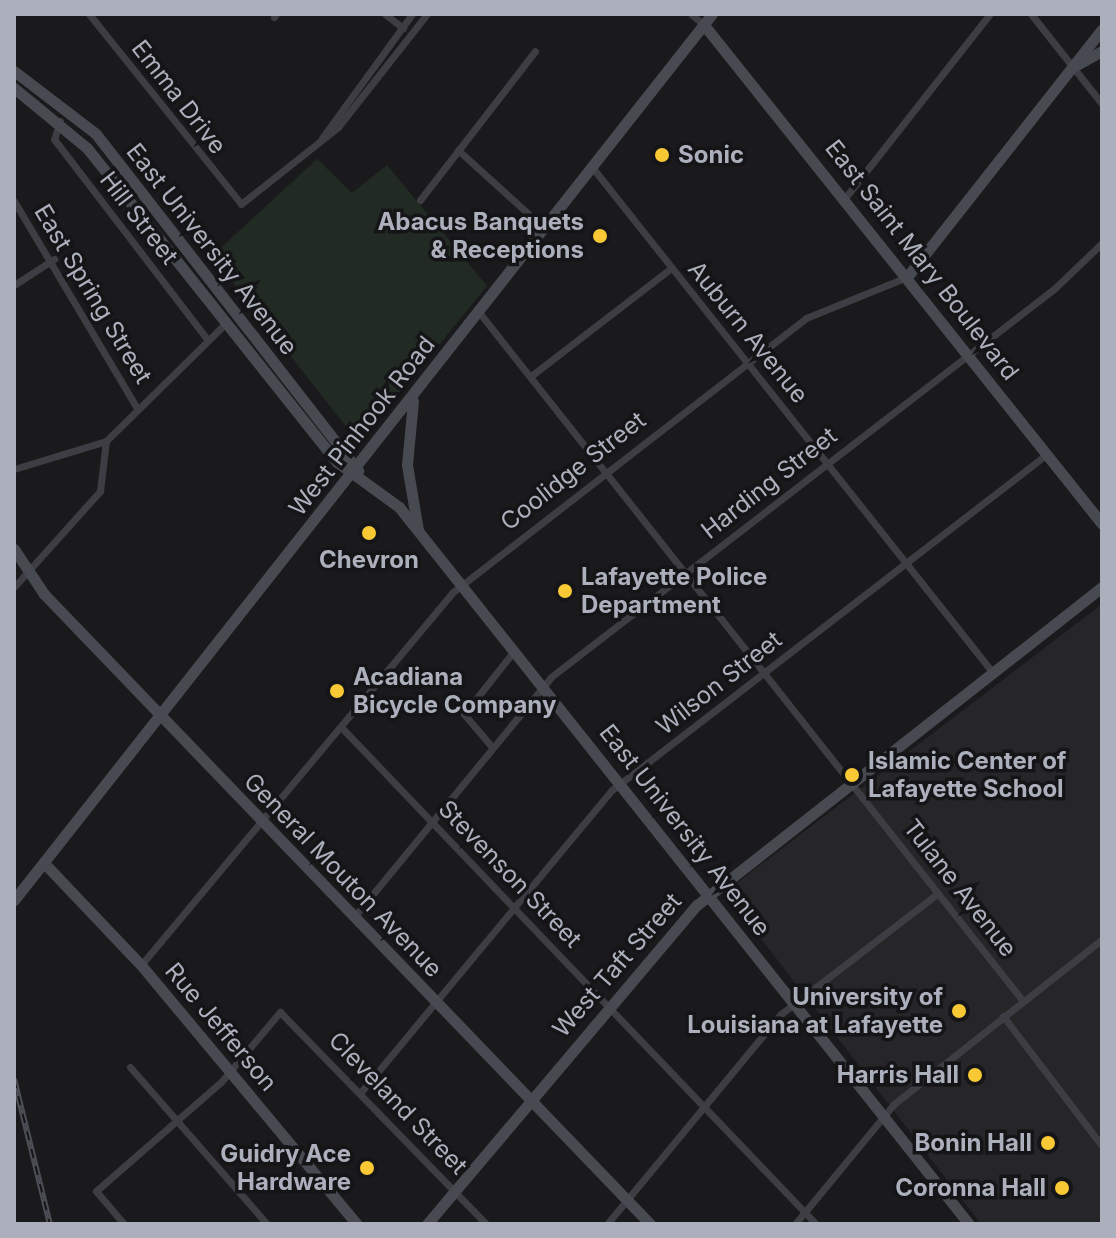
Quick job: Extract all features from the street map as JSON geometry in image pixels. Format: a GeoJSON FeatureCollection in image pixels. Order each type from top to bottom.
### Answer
{"type":"FeatureCollection","features":[{"type":"Feature","properties":{"kind":"street","name":"Emma Drive"},"geometry":{"type":"LineString","coordinates":[[89,14],[238,203],[252,202],[322,138]]}},
{"type":"Feature","properties":{"kind":"street"},"geometry":{"type":"LineString","coordinates":[[385,14],[410,35]]}},
{"type":"Feature","properties":{"kind":"street"},"geometry":{"type":"LineString","coordinates":[[322,138],[412,14]]}},
{"type":"Feature","properties":{"kind":"street"},"geometry":{"type":"LineString","coordinates":[[322,138],[427,14]]}},
{"type":"Feature","properties":{"kind":"street"},"geometry":{"type":"LineString","coordinates":[[691,14],[704,25]]}},
{"type":"Feature","properties":{"kind":"street","name":"West Pinhook Road"},"geometry":{"type":"LineString","coordinates":[[14,900],[160,714],[358,471],[478,311],[712,14]]}},
{"type":"Feature","properties":{"kind":"street"},"geometry":{"type":"LineString","coordinates":[[845,198],[990,14]]}},
{"type":"Feature","properties":{"kind":"street"},"geometry":{"type":"LineString","coordinates":[[1031,14],[1102,104]]}},
{"type":"Feature","properties":{"kind":"street","name":"East Saint Mary Boulevard"},"geometry":{"type":"LineString","coordinates":[[704,25],[1102,524]]}},
{"type":"Feature","properties":{"kind":"street"},"geometry":{"type":"LineString","coordinates":[[907,277],[1102,29]]}},
{"type":"Feature","properties":{"kind":"street"},"geometry":{"type":"LineString","coordinates":[[420,200],[535,51]]}},
{"type":"Feature","properties":{"kind":"street"},"geometry":{"type":"LineString","coordinates":[[1073,67],[1102,51]]}},
{"type":"Feature","properties":{"kind":"street","name":"East University Avenue"},"geometry":{"type":"LineString","coordinates":[[14,71],[70,109],[358,471],[418,531],[462,585],[969,1224]]}},
{"type":"Feature","properties":{"kind":"street","name":"East University Avenue"},"geometry":{"type":"LineString","coordinates":[[14,88],[60,121],[337,462],[358,471]]}},
{"type":"Feature","properties":{"kind":"street"},"geometry":{"type":"LineString","coordinates":[[60,121],[70,109]]}},
{"type":"Feature","properties":{"kind":"street","name":"Hill Street"},"geometry":{"type":"LineString","coordinates":[[60,121],[54,139],[207,339]]}},
{"type":"Feature","properties":{"kind":"street"},"geometry":{"type":"LineString","coordinates":[[458,150],[544,228]]}},
{"type":"Feature","properties":{"kind":"street","name":"Auburn Avenue"},"geometry":{"type":"LineString","coordinates":[[592,167],[993,673]]}},
{"type":"Feature","properties":{"kind":"street","name":"East Spring Street"},"geometry":{"type":"LineString","coordinates":[[14,201],[54,259],[137,408]]}},
{"type":"Feature","properties":{"kind":"street","name":"Harding Street"},"geometry":{"type":"LineString","coordinates":[[354,917],[543,686],[968,355],[1102,243]]}},
{"type":"Feature","properties":{"kind":"street"},"geometry":{"type":"LineString","coordinates":[[14,285],[54,259]]}},
{"type":"Feature","properties":{"kind":"street"},"geometry":{"type":"LineString","coordinates":[[531,376],[671,268]]}},
{"type":"Feature","properties":{"kind":"street","name":"Coolidge Street"},"geometry":{"type":"LineString","coordinates":[[141,965],[462,585],[825,306],[907,277]]}},
{"type":"Feature","properties":{"kind":"street","name":"Tulane Avenue"},"geometry":{"type":"LineString","coordinates":[[478,311],[1023,1001]]}},
{"type":"Feature","properties":{"kind":"street"},"geometry":{"type":"LineString","coordinates":[[14,469],[106,441],[207,339],[236,316]]}},
{"type":"Feature","properties":{"kind":"street"},"geometry":{"type":"LineString","coordinates":[[413,401],[407,465],[418,531]]}},
{"type":"Feature","properties":{"kind":"street"},"geometry":{"type":"LineString","coordinates":[[14,587],[28,575],[100,491],[106,441]]}},
{"type":"Feature","properties":{"kind":"street","name":"Wilson Street"},"geometry":{"type":"LineString","coordinates":[[361,1092],[620,784],[1047,454]]}},
{"type":"Feature","properties":{"kind":"street","name":"General Mouton Avenue"},"geometry":{"type":"LineString","coordinates":[[14,549],[28,575],[650,1224]]}},
{"type":"Feature","properties":{"kind":"street","name":"West Taft Street"},"geometry":{"type":"LineString","coordinates":[[427,1224],[609,1006],[708,896],[1102,587]]}},
{"type":"Feature","properties":{"kind":"street"},"geometry":{"type":"LineString","coordinates":[[492,747],[464,714],[514,651]]}},
{"type":"Feature","properties":{"kind":"street","name":"Stevenson Street"},"geometry":{"type":"LineString","coordinates":[[341,727],[816,1224]]}},
{"type":"Feature","properties":{"kind":"street","name":"Rue Jefferson"},"geometry":{"type":"LineString","coordinates":[[45,864],[141,965],[357,1224]]}},
{"type":"Feature","properties":{"kind":"street"},"geometry":{"type":"LineString","coordinates":[[607,1224],[794,1003],[938,893]]}},
{"type":"Feature","properties":{"kind":"street"},"geometry":{"type":"LineString","coordinates":[[795,1224],[884,1117],[1003,1016],[1102,939]]}},
{"type":"Feature","properties":{"kind":"street","name":"Cleveland Street"},"geometry":{"type":"LineString","coordinates":[[229,1069],[280,1012],[486,1224]]}},
{"type":"Feature","properties":{"kind":"street"},"geometry":{"type":"LineString","coordinates":[[1003,1016],[1102,1146]]}},
{"type":"Feature","properties":{"kind":"street"},"geometry":{"type":"LineString","coordinates":[[130,1067],[179,1117],[267,1224]]}},
{"type":"Feature","properties":{"kind":"street"},"geometry":{"type":"LineString","coordinates":[[124,1224],[96,1191],[229,1069]]}},
{"type":"Feature","properties":{"kind":"shaded area"},"geometry":{"type":"Polygon","coordinates":[[[317,159],[352,193],[387,165],[487,286],[359,443],[212,256],[317,159]]]}},
{"type":"Feature","properties":{"kind":"shaded area","name":"University of Louisiana at Lafayette"},"geometry":{"type":"Polygon","coordinates":[[[1102,604],[1102,1224],[981,1224],[725,892],[1102,604]]]}},
{"type":"Feature","properties":{"kind":"railway"},"geometry":{"type":"LineString","coordinates":[[14,1079],[50,1224]]}},
{"type":"Feature","properties":{"kind":"place","name":"Sonic"},"geometry":{"type":"Point","coordinates":[662,155]}},
{"type":"Feature","properties":{"kind":"place","name":"Abacus Banquets & Receptions"},"geometry":{"type":"Point","coordinates":[600,236]}},
{"type":"Feature","properties":{"kind":"place","name":"Chevron"},"geometry":{"type":"Point","coordinates":[369,533]}},
{"type":"Feature","properties":{"kind":"place","name":"Lafayette Police Department"},"geometry":{"type":"Point","coordinates":[565,591]}},
{"type":"Feature","properties":{"kind":"place","name":"Acadiana Bicycle Company"},"geometry":{"type":"Point","coordinates":[337,691]}},
{"type":"Feature","properties":{"kind":"place","name":"Islamic Center of Lafayette School"},"geometry":{"type":"Point","coordinates":[852,775]}},
{"type":"Feature","properties":{"kind":"place","name":"University of Louisiana at Lafayette"},"geometry":{"type":"Point","coordinates":[959,1011]}},
{"type":"Feature","properties":{"kind":"place","name":"Harris Hall"},"geometry":{"type":"Point","coordinates":[975,1075]}},
{"type":"Feature","properties":{"kind":"place","name":"Bonin Hall"},"geometry":{"type":"Point","coordinates":[1048,1143]}},
{"type":"Feature","properties":{"kind":"place","name":"Guidry Ace Hardware"},"geometry":{"type":"Point","coordinates":[367,1168]}},
{"type":"Feature","properties":{"kind":"place","name":"Coronna Hall"},"geometry":{"type":"Point","coordinates":[1062,1188]}}]}
